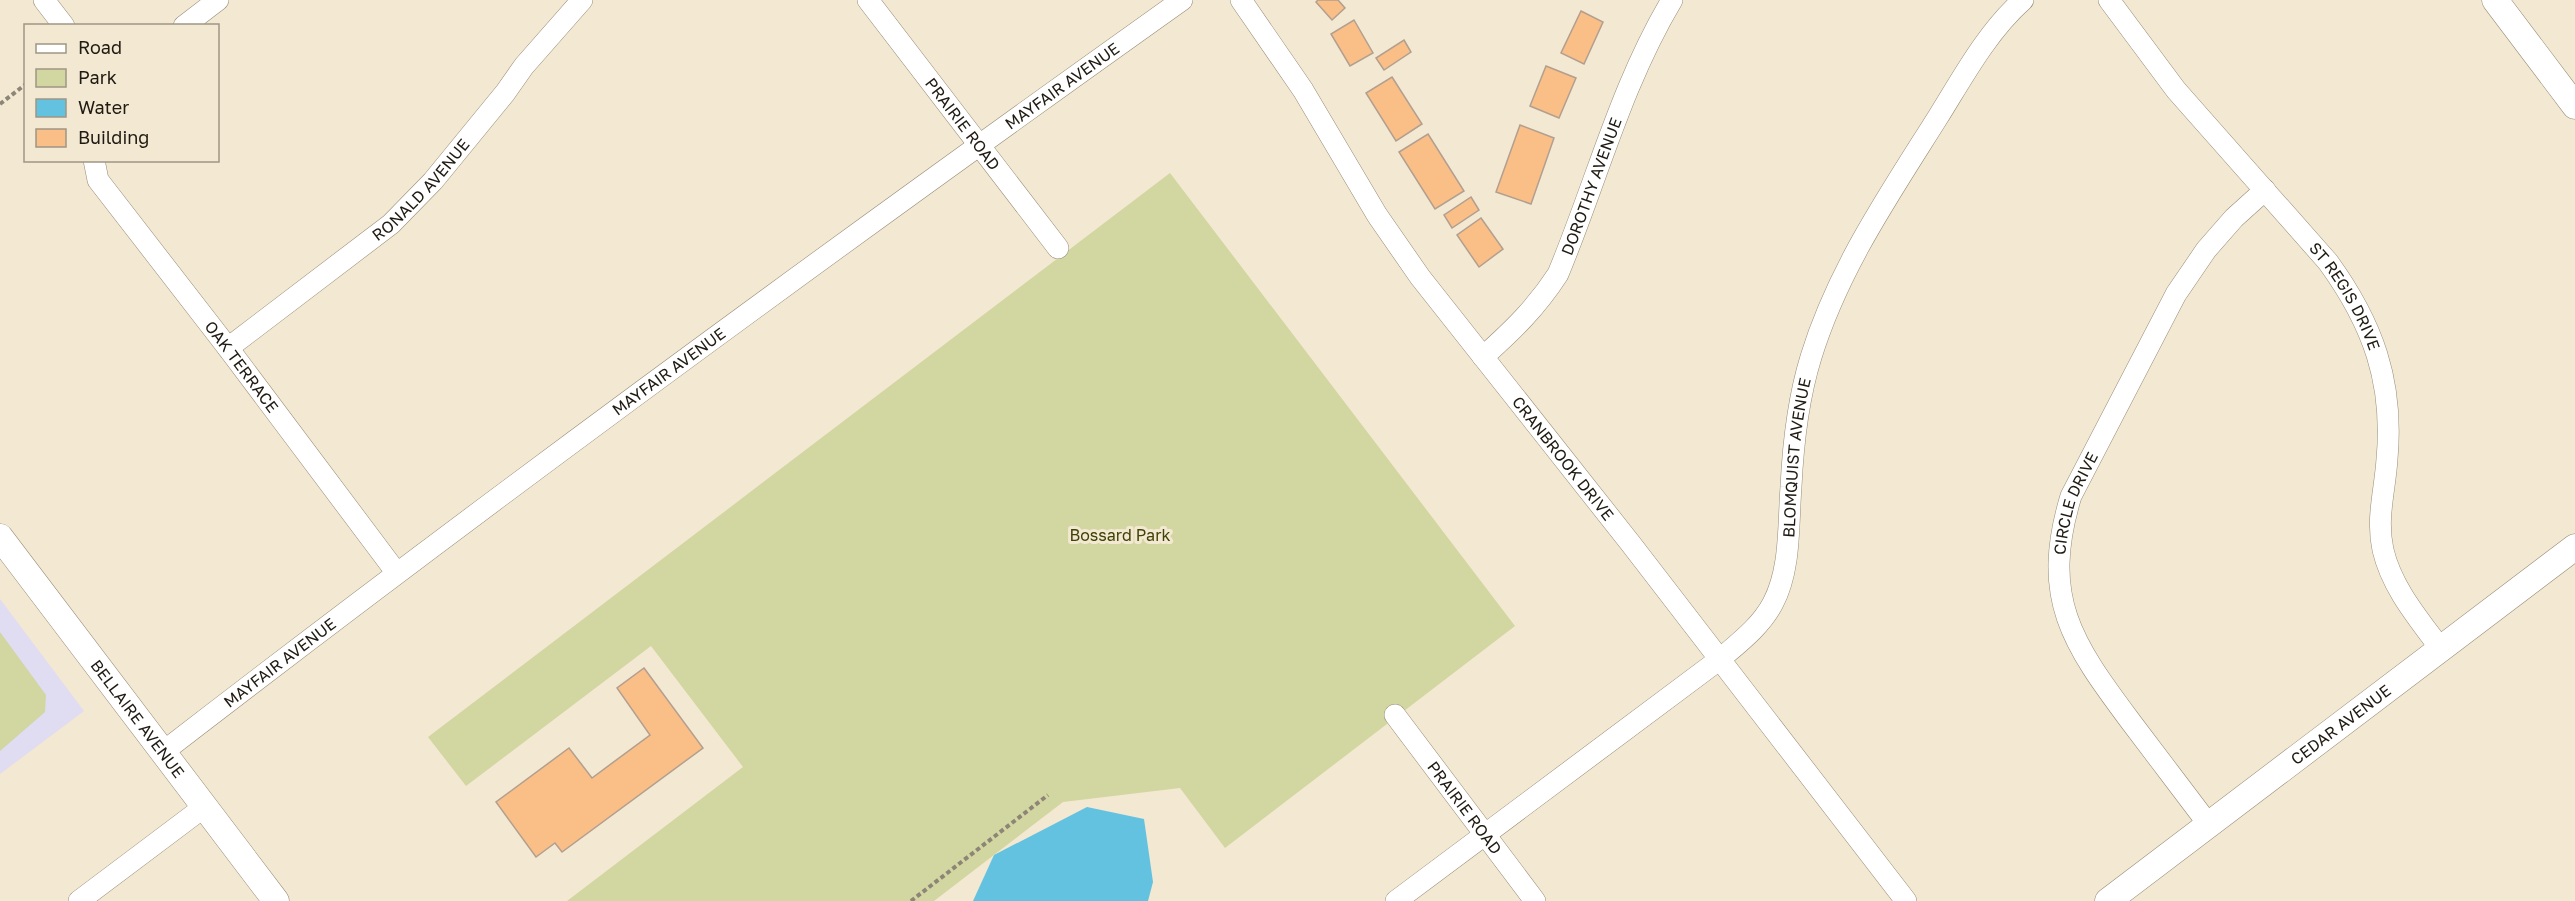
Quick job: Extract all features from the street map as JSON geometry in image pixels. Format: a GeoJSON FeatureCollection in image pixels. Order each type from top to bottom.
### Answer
{"type":"FeatureCollection","features":[{"type":"Feature","properties":{"kind":"street"},"geometry":{"type":"LineString","coordinates":[[45,0],[63,24]]}},
{"type":"Feature","properties":{"kind":"street"},"geometry":{"type":"LineString","coordinates":[[187,24],[219,0]]}},
{"type":"Feature","properties":{"kind":"street","name":"RONALD AVENUE"},"geometry":{"type":"LineString","coordinates":[[228,348],[391,224],[433,181],[505,93],[524,66],[582,0]]}},
{"type":"Feature","properties":{"kind":"street","name":"PRAIRIE ROAD"},"geometry":{"type":"LineString","coordinates":[[868,0],[1058,248]]}},
{"type":"Feature","properties":{"kind":"street","name":"MAYFAIR AVENUE"},"geometry":{"type":"LineString","coordinates":[[162,752],[396,572],[979,144],[1182,0]]}},
{"type":"Feature","properties":{"kind":"street","name":"CRANBROOK DRIVE"},"geometry":{"type":"LineString","coordinates":[[1241,0],[1303,90],[1377,215],[1420,277],[1720,659],[1906,901]]}},
{"type":"Feature","properties":{"kind":"street","name":"DOROTHY AVENUE"},"geometry":{"type":"LineString","coordinates":[[1483,357],[1520,325],[1541,301],[1558,274],[1629,86],[1648,42],[1672,0]]}},
{"type":"Feature","properties":{"kind":"street","name":"BLOMQUIST AVENUE"},"geometry":{"type":"LineString","coordinates":[[1484,833],[1720,659],[1762,620],[1774,603],[1783,578],[1792,466],[1800,407],[1814,350],[1827,311],[1846,266],[1869,225],[1973,61],[1993,33],[2023,0]]}},
{"type":"Feature","properties":{"kind":"street","name":"ST REGIS DRIVE"},"geometry":{"type":"LineString","coordinates":[[2109,0],[2176,90],[2328,262],[2349,291],[2366,321],[2386,392],[2389,427],[2387,462],[2380,502],[2383,551],[2392,577],[2406,602],[2440,648]]}},
{"type":"Feature","properties":{"kind":"street"},"geometry":{"type":"LineString","coordinates":[[2495,0],[2575,106]]}},
{"type":"Feature","properties":{"kind":"street","name":"OAK TERRACE"},"geometry":{"type":"LineString","coordinates":[[94,162],[98,180],[228,348],[396,572]]}},
{"type":"Feature","properties":{"kind":"street","name":"CIRCLE DRIVE"},"geometry":{"type":"LineString","coordinates":[[2209,825],[2093,671],[2076,643],[2066,615],[2058,554],[2063,523],[2078,479],[2176,294],[2206,250],[2234,218],[2265,190]]}},
{"type":"Feature","properties":{"kind":"street","name":"BELLAIRE AVENUE"},"geometry":{"type":"LineString","coordinates":[[0,537],[276,901]]}},
{"type":"Feature","properties":{"kind":"street","name":"CEDAR AVENUE"},"geometry":{"type":"LineString","coordinates":[[2108,901],[2575,547]]}},
{"type":"Feature","properties":{"kind":"street","name":"PRAIRIE ROAD"},"geometry":{"type":"LineString","coordinates":[[1395,714],[1535,901]]}},
{"type":"Feature","properties":{"kind":"street"},"geometry":{"type":"LineString","coordinates":[[80,901],[204,807]]}},
{"type":"Feature","properties":{"kind":"street"},"geometry":{"type":"LineString","coordinates":[[1396,901],[1484,833]]}},
{"type":"Feature","properties":{"kind":"path"},"geometry":{"type":"LineString","coordinates":[[0,104],[24,86]]}},
{"type":"Feature","properties":{"kind":"path"},"geometry":{"type":"LineString","coordinates":[[911,901],[1048,795]]}},
{"type":"Feature","properties":{"kind":"shaded area"},"geometry":{"type":"Polygon","coordinates":[[[0,599],[84,711],[0,774],[0,599]]]}},
{"type":"Feature","properties":{"kind":"green space","name":"Bossard Park"},"geometry":{"type":"Polygon","coordinates":[[[1170,173],[1515,626],[1225,848],[1180,788],[1063,802],[934,901],[567,901],[743,767],[651,646],[466,786],[428,737],[1170,173]]]}},
{"type":"Feature","properties":{"kind":"green space"},"geometry":{"type":"Polygon","coordinates":[[[0,632],[46,695],[45,712],[0,751],[0,632]]]}},
{"type":"Feature","properties":{"kind":"water"},"geometry":{"type":"Polygon","coordinates":[[[1087,807],[1144,819],[1153,882],[1148,901],[973,901],[994,855],[1087,807]]]}},
{"type":"Feature","properties":{"kind":"building"},"geometry":{"type":"Polygon","coordinates":[[[1318,0],[1338,0],[1345,8],[1332,20],[1316,2],[1318,0]]]}},
{"type":"Feature","properties":{"kind":"building"},"geometry":{"type":"Polygon","coordinates":[[[1581,11],[1603,22],[1584,64],[1561,53],[1581,11]]]}},
{"type":"Feature","properties":{"kind":"building"},"geometry":{"type":"Polygon","coordinates":[[[1354,20],[1373,53],[1350,66],[1331,34],[1354,20]]]}},
{"type":"Feature","properties":{"kind":"building"},"geometry":{"type":"Polygon","coordinates":[[[1404,40],[1411,52],[1384,70],[1376,58],[1404,40]]]}},
{"type":"Feature","properties":{"kind":"building"},"geometry":{"type":"Polygon","coordinates":[[[1546,66],[1576,78],[1559,118],[1530,106],[1546,66]]]}},
{"type":"Feature","properties":{"kind":"building"},"geometry":{"type":"Polygon","coordinates":[[[1392,77],[1422,124],[1396,141],[1366,93],[1392,77]]]}},
{"type":"Feature","properties":{"kind":"building"},"geometry":{"type":"Polygon","coordinates":[[[1520,125],[1554,138],[1531,204],[1496,192],[1520,125]]]}},
{"type":"Feature","properties":{"kind":"building"},"geometry":{"type":"Polygon","coordinates":[[[1428,134],[1464,191],[1435,209],[1399,152],[1428,134]]]}},
{"type":"Feature","properties":{"kind":"building"},"geometry":{"type":"Polygon","coordinates":[[[1471,197],[1479,210],[1452,228],[1444,215],[1471,197]]]}},
{"type":"Feature","properties":{"kind":"building"},"geometry":{"type":"Polygon","coordinates":[[[1481,218],[1503,249],[1479,267],[1457,235],[1481,218]]]}},
{"type":"Feature","properties":{"kind":"building"},"geometry":{"type":"Polygon","coordinates":[[[644,668],[703,748],[562,852],[555,843],[536,857],[496,802],[569,748],[592,778],[650,735],[617,688],[644,668]]]}}]}
